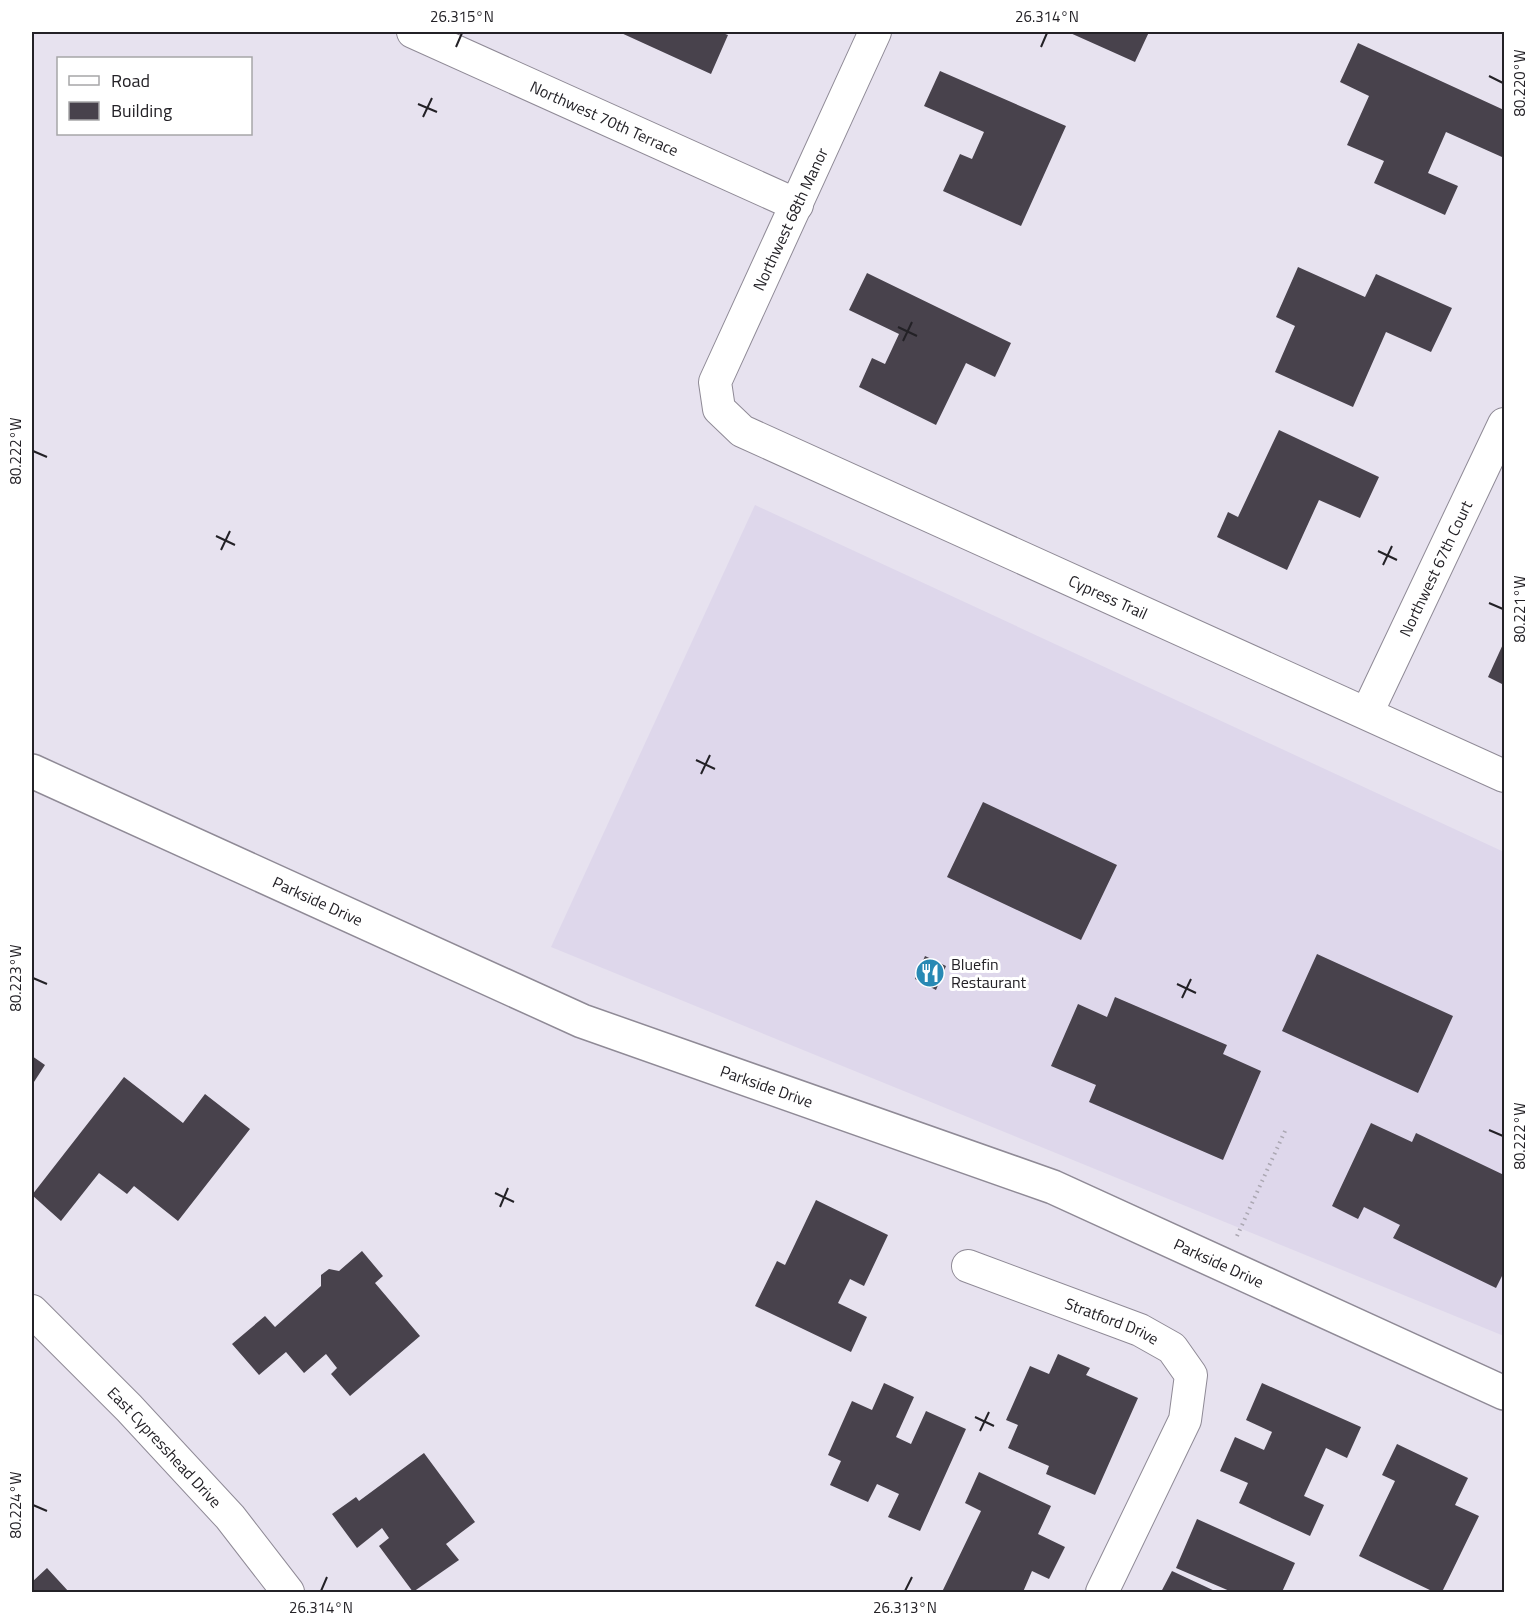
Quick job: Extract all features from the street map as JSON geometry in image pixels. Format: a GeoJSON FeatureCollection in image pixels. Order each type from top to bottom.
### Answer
{"type":"FeatureCollection","features":[{"type":"Feature","properties":{"kind":"street","name":"Northwest 70th Terrace"},"geometry":{"type":"LineString","coordinates":[[413,32],[797,206]]}},
{"type":"Feature","properties":{"kind":"street","name":"Northwest 68th Manor"},"geometry":{"type":"LineString","coordinates":[[719,409],[715,382],[797,206],[874,32]]}},
{"type":"Feature","properties":{"kind":"street","name":"Cypress Trail"},"geometry":{"type":"LineString","coordinates":[[719,409],[742,431],[1504,776]]}},
{"type":"Feature","properties":{"kind":"street","name":"Northwest 67th Court"},"geometry":{"type":"LineString","coordinates":[[1367,713],[1504,424]]}},
{"type":"Feature","properties":{"kind":"street","name":"Parkside Drive"},"geometry":{"type":"LineString","coordinates":[[32,771],[582,1021],[1053,1187],[1504,1393]]}},
{"type":"Feature","properties":{"kind":"street","name":"Stratford Drive"},"geometry":{"type":"LineString","coordinates":[[968,1266],[1140,1330],[1172,1348],[1191,1375],[1185,1420],[1102,1593]]}},
{"type":"Feature","properties":{"kind":"street","name":"East Cypresshead Drive"},"geometry":{"type":"LineString","coordinates":[[32,1311],[129,1408],[230,1517],[288,1593]]}},
{"type":"Feature","properties":{"kind":"path"},"geometry":{"type":"LineString","coordinates":[[1224,1264],[1285,1131]]}},
{"type":"Feature","properties":{"kind":"shaded area"},"geometry":{"type":"Polygon","coordinates":[[[755,505],[1504,852],[1504,1336],[551,947],[755,505]]]}},
{"type":"Feature","properties":{"kind":"building"},"geometry":{"type":"Polygon","coordinates":[[[619,32],[720,32],[728,35],[711,74],[619,32]]]}},
{"type":"Feature","properties":{"kind":"building"},"geometry":{"type":"Polygon","coordinates":[[[1068,32],[1149,32],[1135,62],[1068,32]]]}},
{"type":"Feature","properties":{"kind":"building"},"geometry":{"type":"Polygon","coordinates":[[[1358,43],[1504,110],[1502,157],[1446,132],[1428,173],[1458,186],[1445,215],[1374,183],[1384,161],[1347,145],[1369,96],[1340,82],[1358,43]]]}},
{"type":"Feature","properties":{"kind":"building"},"geometry":{"type":"Polygon","coordinates":[[[940,71],[1066,126],[1021,226],[943,191],[960,154],[972,159],[984,132],[924,106],[940,71]]]}},
{"type":"Feature","properties":{"kind":"building"},"geometry":{"type":"Polygon","coordinates":[[[1298,267],[1365,297],[1376,274],[1452,308],[1431,352],[1386,332],[1353,407],[1275,372],[1295,326],[1276,317],[1298,267]]]}},
{"type":"Feature","properties":{"kind":"building"},"geometry":{"type":"Polygon","coordinates":[[[867,273],[1011,343],[995,377],[966,363],[936,425],[859,387],[872,358],[885,364],[899,334],[849,310],[867,273]]]}},
{"type":"Feature","properties":{"kind":"building"},"geometry":{"type":"Polygon","coordinates":[[[1279,430],[1379,477],[1360,518],[1319,500],[1287,570],[1217,537],[1228,512],[1238,517],[1279,430]]]}},
{"type":"Feature","properties":{"kind":"building"},"geometry":{"type":"Polygon","coordinates":[[[1504,642],[1504,685],[1488,677],[1504,642]]]}},
{"type":"Feature","properties":{"kind":"building"},"geometry":{"type":"Polygon","coordinates":[[[983,802],[1117,865],[1081,940],[947,877],[983,802]]]}},
{"type":"Feature","properties":{"kind":"building"},"geometry":{"type":"Polygon","coordinates":[[[1317,954],[1453,1016],[1418,1093],[1282,1031],[1317,954]]]}},
{"type":"Feature","properties":{"kind":"building","name":"Bluefin Restaurant"},"geometry":{"type":"Polygon","coordinates":[[[925,956],[946,966],[936,990],[915,979],[925,956]]]}},
{"type":"Feature","properties":{"kind":"building"},"geometry":{"type":"Polygon","coordinates":[[[1115,997],[1227,1045],[1223,1054],[1261,1071],[1223,1160],[1089,1102],[1096,1085],[1051,1066],[1078,1004],[1107,1017],[1115,997]]]}},
{"type":"Feature","properties":{"kind":"building"},"geometry":{"type":"Polygon","coordinates":[[[32,1056],[45,1065],[32,1085],[32,1056]]]}},
{"type":"Feature","properties":{"kind":"building"},"geometry":{"type":"Polygon","coordinates":[[[124,1077],[183,1123],[205,1094],[250,1129],[178,1221],[134,1186],[127,1194],[99,1173],[61,1221],[32,1195],[124,1077]]]}},
{"type":"Feature","properties":{"kind":"building"},"geometry":{"type":"Polygon","coordinates":[[[1371,1123],[1412,1142],[1416,1133],[1504,1175],[1504,1272],[1496,1288],[1393,1238],[1400,1225],[1364,1207],[1358,1219],[1332,1206],[1371,1123]]]}},
{"type":"Feature","properties":{"kind":"building"},"geometry":{"type":"Polygon","coordinates":[[[816,1200],[888,1235],[864,1286],[850,1279],[838,1303],[867,1317],[851,1352],[755,1306],[777,1261],[785,1265],[816,1200]]]}},
{"type":"Feature","properties":{"kind":"building"},"geometry":{"type":"Polygon","coordinates":[[[362,1251],[383,1276],[375,1283],[420,1336],[350,1396],[331,1374],[337,1368],[326,1354],[304,1373],[286,1352],[259,1375],[232,1344],[265,1316],[275,1327],[321,1286],[321,1275],[329,1269],[339,1271],[362,1251]]]}},
{"type":"Feature","properties":{"kind":"building"},"geometry":{"type":"Polygon","coordinates":[[[1058,1354],[1090,1368],[1086,1375],[1138,1398],[1095,1495],[1046,1474],[1049,1466],[1008,1448],[1018,1425],[1006,1420],[1030,1366],[1049,1374],[1058,1354]]]}},
{"type":"Feature","properties":{"kind":"building"},"geometry":{"type":"Polygon","coordinates":[[[884,1383],[914,1397],[896,1437],[911,1444],[926,1411],[966,1429],[920,1531],[888,1517],[899,1494],[877,1484],[868,1502],[830,1485],[841,1461],[828,1455],[852,1401],[872,1410],[884,1383]]]}},
{"type":"Feature","properties":{"kind":"building"},"geometry":{"type":"Polygon","coordinates":[[[1262,1383],[1361,1427],[1347,1458],[1326,1448],[1304,1496],[1324,1505],[1310,1536],[1239,1503],[1248,1483],[1220,1471],[1235,1437],[1264,1450],[1272,1432],[1246,1420],[1262,1383]]]}},
{"type":"Feature","properties":{"kind":"building"},"geometry":{"type":"Polygon","coordinates":[[[1397,1444],[1468,1478],[1455,1505],[1479,1516],[1442,1592],[1434,1592],[1359,1556],[1395,1481],[1382,1475],[1397,1444]]]}},
{"type":"Feature","properties":{"kind":"building"},"geometry":{"type":"Polygon","coordinates":[[[424,1453],[475,1522],[446,1544],[459,1560],[413,1592],[379,1546],[389,1538],[382,1528],[357,1548],[332,1514],[356,1497],[359,1501],[424,1453]]]}},
{"type":"Feature","properties":{"kind":"building"},"geometry":{"type":"Polygon","coordinates":[[[979,1472],[1051,1506],[1038,1534],[1065,1547],[1049,1579],[1032,1571],[1023,1592],[942,1592],[981,1511],[965,1503],[979,1472]]]}},
{"type":"Feature","properties":{"kind":"building"},"geometry":{"type":"Polygon","coordinates":[[[1197,1519],[1295,1563],[1282,1592],[1232,1592],[1176,1568],[1197,1519]]]}},
{"type":"Feature","properties":{"kind":"building"},"geometry":{"type":"Polygon","coordinates":[[[47,1568],[69,1592],[32,1592],[32,1582],[47,1568]]]}},
{"type":"Feature","properties":{"kind":"building"},"geometry":{"type":"Polygon","coordinates":[[[1172,1571],[1217,1592],[1161,1592],[1172,1571]]]}},
{"type":"Feature","properties":{"kind":"place","name":"Bluefin Restaurant"},"geometry":{"type":"Point","coordinates":[930,973]}}]}
